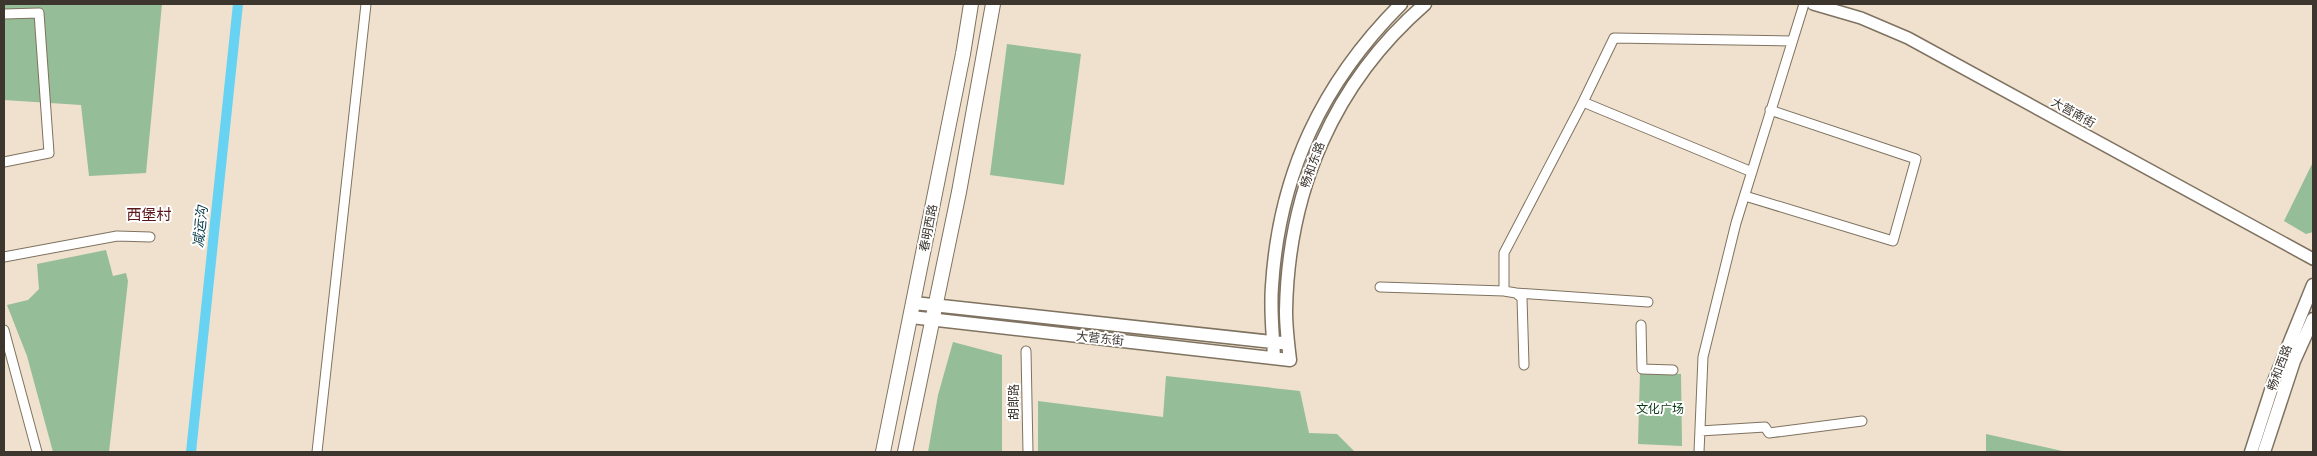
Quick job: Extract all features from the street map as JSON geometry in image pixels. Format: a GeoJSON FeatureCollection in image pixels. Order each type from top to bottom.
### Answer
{"type":"FeatureCollection","features":[{"type":"Feature","properties":{"kind":"main road","name":"春明西路"},"geometry":{"type":"LineString","coordinates":[[883,452],[963,54],[971,4]]}},
{"type":"Feature","properties":{"kind":"main road","name":"春明西路"},"geometry":{"type":"LineString","coordinates":[[905,452],[959,192],[993,4]]}},
{"type":"Feature","properties":{"kind":"main road","name":"畅和东路"},"geometry":{"type":"LineString","coordinates":[[1274,358],[1272,288],[1275,254],[1282,209],[1296,167],[1314,123],[1339,80],[1372,33],[1401,4]]}},
{"type":"Feature","properties":{"kind":"main road","name":"畅和东路"},"geometry":{"type":"LineString","coordinates":[[1290,360],[1286,311],[1290,264],[1305,183],[1322,140],[1339,107],[1363,71],[1401,25],[1425,4]]}},
{"type":"Feature","properties":{"kind":"main road","name":"畅和西路"},"geometry":{"type":"LineString","coordinates":[[2251,452],[2274,381],[2313,285]]}},
{"type":"Feature","properties":{"kind":"main road","name":"大营东街"},"geometry":{"type":"LineString","coordinates":[[914,303],[934,312],[1290,360]]}},
{"type":"Feature","properties":{"kind":"main road","name":"大营东街"},"geometry":{"type":"LineString","coordinates":[[911,317],[934,312],[1288,344]]}},
{"type":"Feature","properties":{"kind":"main road","name":"畅和西路"},"geometry":{"type":"LineString","coordinates":[[2264,452],[2294,360],[2313,318]]}},
{"type":"Feature","properties":{"kind":"street"},"geometry":{"type":"LineString","coordinates":[[316,452],[366,4]]}},
{"type":"Feature","properties":{"kind":"street"},"geometry":{"type":"LineString","coordinates":[[1699,452],[1703,357],[1744,196],[1804,4]]}},
{"type":"Feature","properties":{"kind":"street","name":"大营南街"},"geometry":{"type":"LineString","coordinates":[[1813,4],[1861,18],[1908,38],[2313,259]]}},
{"type":"Feature","properties":{"kind":"street"},"geometry":{"type":"LineString","coordinates":[[4,14],[39,13],[49,131],[49,153],[4,162]]}},
{"type":"Feature","properties":{"kind":"street"},"geometry":{"type":"LineString","coordinates":[[1504,291],[1504,253],[1583,102],[1614,38],[1791,41]]}},
{"type":"Feature","properties":{"kind":"street"},"geometry":{"type":"LineString","coordinates":[[1583,102],[1752,172]]}},
{"type":"Feature","properties":{"kind":"street"},"geometry":{"type":"LineString","coordinates":[[1744,196],[1893,241],[1916,159],[1770,110]]}},
{"type":"Feature","properties":{"kind":"street"},"geometry":{"type":"LineString","coordinates":[[4,257],[117,236],[150,238]]}},
{"type":"Feature","properties":{"kind":"street"},"geometry":{"type":"LineString","coordinates":[[1380,287],[1504,291],[1648,302]]}},
{"type":"Feature","properties":{"kind":"street"},"geometry":{"type":"LineString","coordinates":[[1516,293],[1522,298],[1524,365]]}},
{"type":"Feature","properties":{"kind":"street"},"geometry":{"type":"LineString","coordinates":[[1641,325],[1642,369],[1673,370]]}},
{"type":"Feature","properties":{"kind":"street"},"geometry":{"type":"LineString","coordinates":[[4,330],[37,452]]}},
{"type":"Feature","properties":{"kind":"street","name":"胡郎路"},"geometry":{"type":"LineString","coordinates":[[1026,351],[1028,452]]}},
{"type":"Feature","properties":{"kind":"street"},"geometry":{"type":"LineString","coordinates":[[1700,431],[1765,427],[1769,433],[1862,421]]}},
{"type":"Feature","properties":{"kind":"green space"},"geometry":{"type":"Polygon","coordinates":[[[4,4],[162,4],[146,173],[89,176],[81,105],[4,100],[4,4]]]}},
{"type":"Feature","properties":{"kind":"green space"},"geometry":{"type":"Polygon","coordinates":[[[1007,44],[1081,54],[1064,185],[990,175],[1007,44]]]}},
{"type":"Feature","properties":{"kind":"green space"},"geometry":{"type":"Polygon","coordinates":[[[2313,162],[2313,232],[2306,234],[2284,221],[2313,162]]]}},
{"type":"Feature","properties":{"kind":"green space"},"geometry":{"type":"Polygon","coordinates":[[[106,250],[113,276],[126,273],[128,281],[109,452],[53,452],[27,356],[7,305],[28,300],[39,289],[37,264],[106,250]]]}},
{"type":"Feature","properties":{"kind":"green space"},"geometry":{"type":"Polygon","coordinates":[[[953,342],[1002,355],[1002,452],[928,452],[938,395],[953,342]]]}},
{"type":"Feature","properties":{"kind":"green space","name":"文化广场"},"geometry":{"type":"Polygon","coordinates":[[[1640,372],[1681,374],[1682,446],[1638,444],[1640,372]]]}},
{"type":"Feature","properties":{"kind":"green space"},"geometry":{"type":"Polygon","coordinates":[[[1166,376],[1300,391],[1309,433],[1337,434],[1355,452],[1038,452],[1038,401],[1163,417],[1166,376]]]}},
{"type":"Feature","properties":{"kind":"green space"},"geometry":{"type":"Polygon","coordinates":[[[1986,434],[2067,452],[1986,452],[1986,434]]]}},
{"type":"Feature","properties":{"kind":"waterway","name":"减运沟"},"geometry":{"type":"LineString","coordinates":[[191,452],[238,4]]}},
{"type":"Feature","properties":{"kind":"district","name":"西堡村"},"geometry":{"type":"Point","coordinates":[149,215]}}]}
